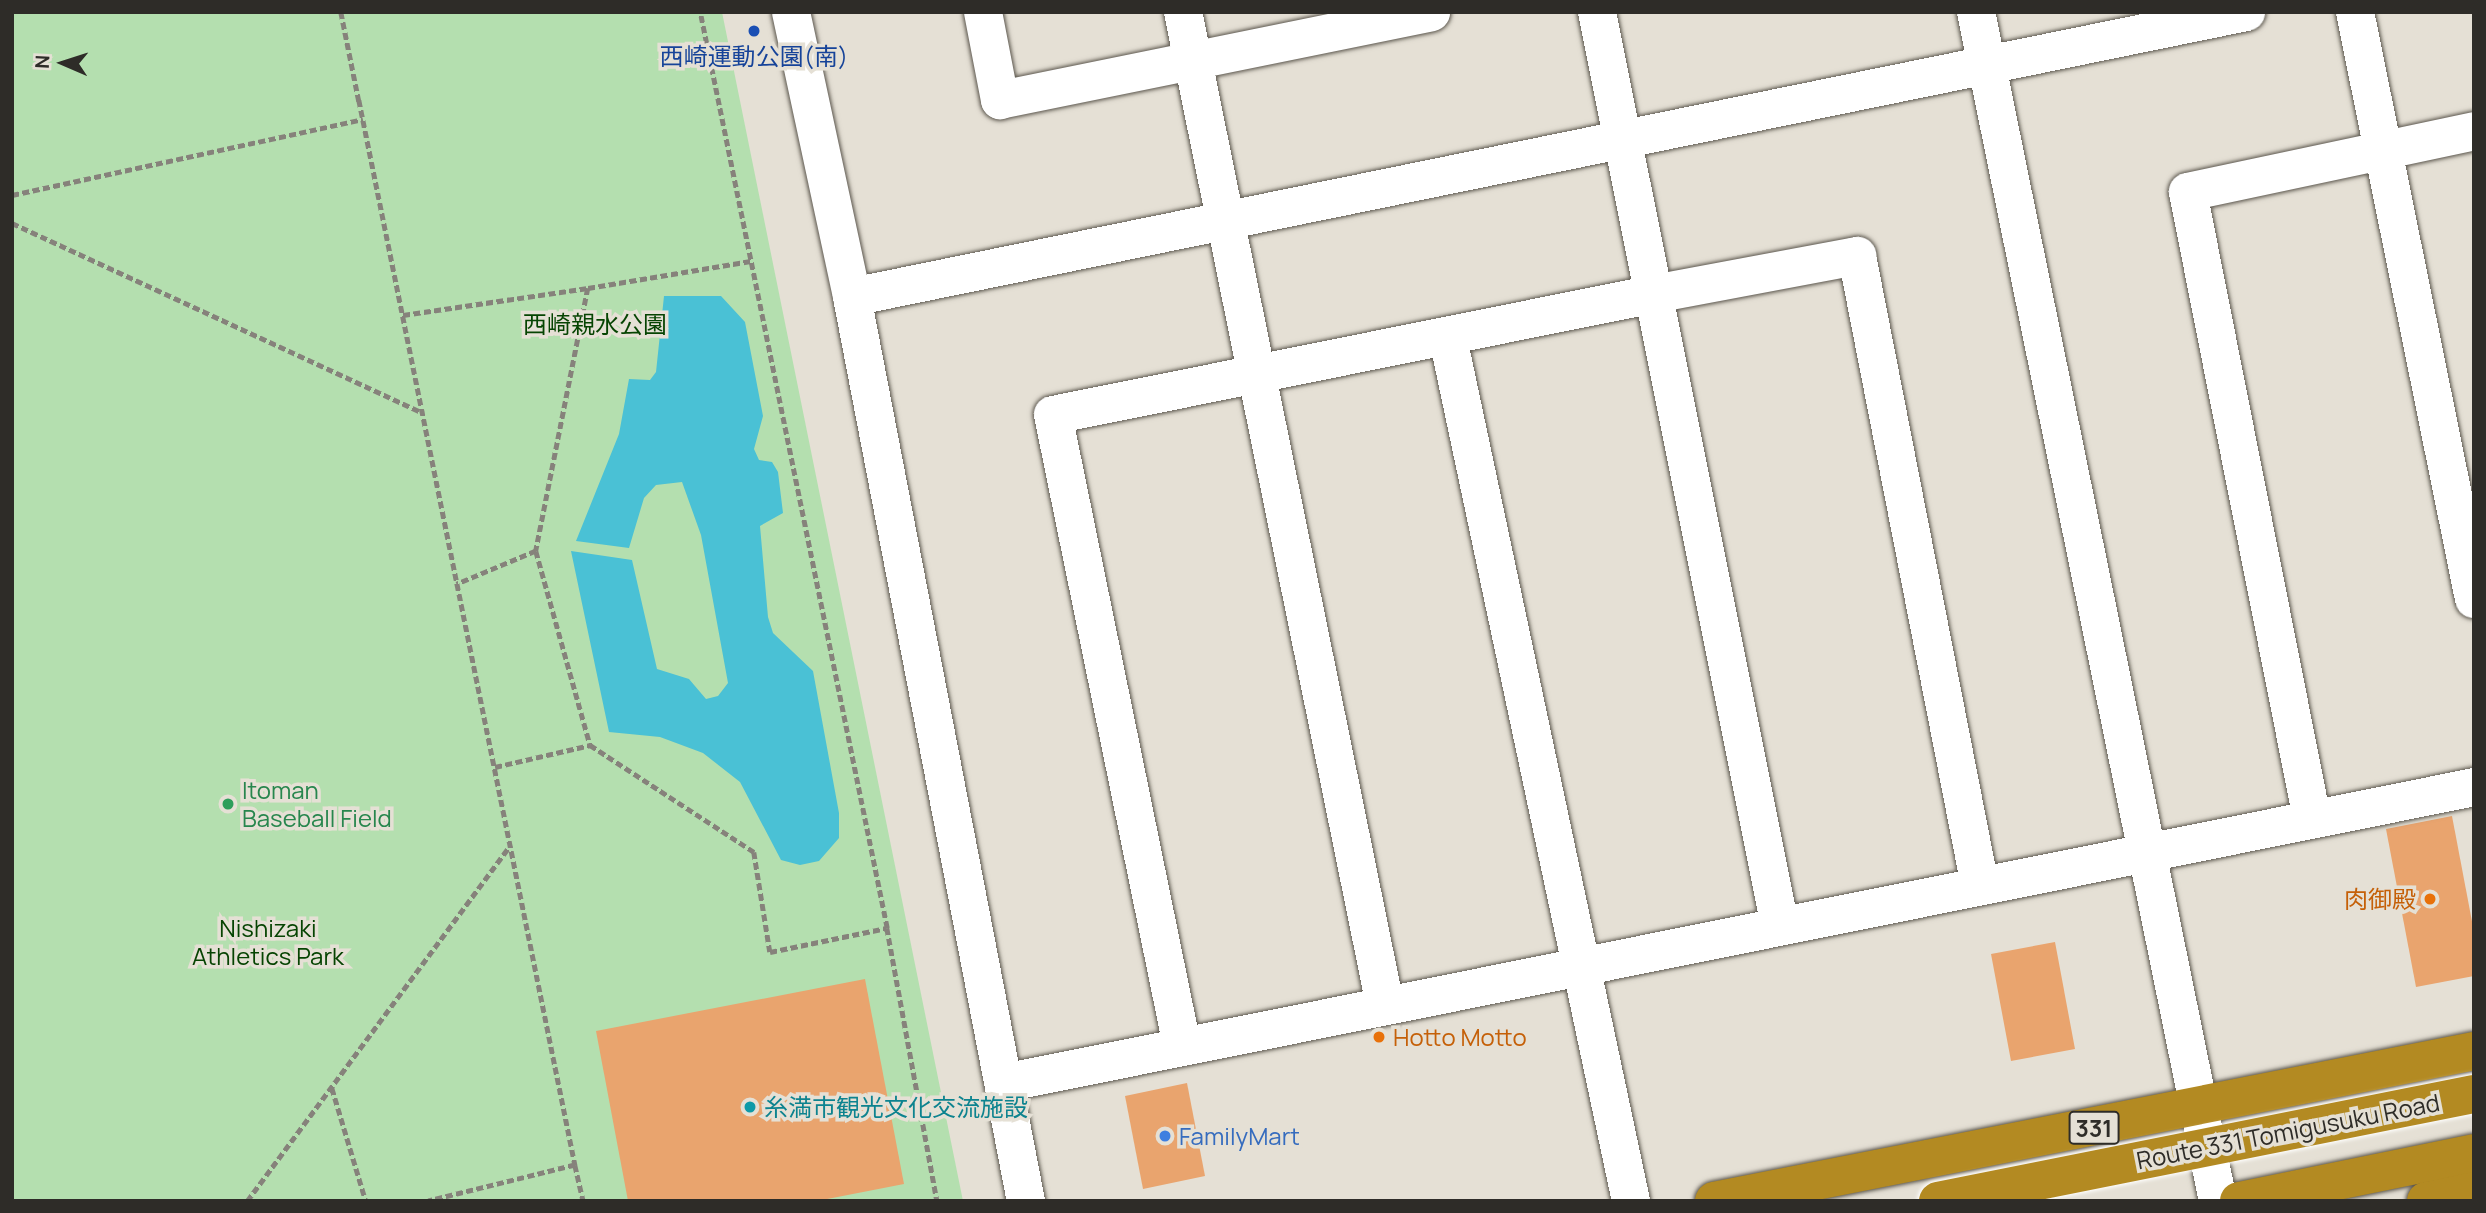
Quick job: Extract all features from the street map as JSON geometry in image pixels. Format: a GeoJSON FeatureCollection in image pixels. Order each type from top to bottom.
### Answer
{"type":"FeatureCollection","features":[{"type":"Feature","properties":{"kind":"highway","name":"331"},"geometry":{"type":"LineString","coordinates":[[1714,1201],[2198,1108],[2474,1051]]}},
{"type":"Feature","properties":{"kind":"highway","name":"Route 331 Tomigusuku Road"},"geometry":{"type":"LineString","coordinates":[[1938,1201],[2474,1094]]}},
{"type":"Feature","properties":{"kind":"highway"},"geometry":{"type":"LineString","coordinates":[[2239,1201],[2474,1153]]}},
{"type":"Feature","properties":{"kind":"highway"},"geometry":{"type":"LineString","coordinates":[[2426,1201],[2474,1191]]}},
{"type":"Feature","properties":{"kind":"street"},"geometry":{"type":"LineString","coordinates":[[791,12],[852,297],[1026,1201]]}},
{"type":"Feature","properties":{"kind":"street"},"geometry":{"type":"LineString","coordinates":[[983,12],[1000,100],[1406,15]]}},
{"type":"Feature","properties":{"kind":"street"},"geometry":{"type":"LineString","coordinates":[[1183,12],[1385,1005]]}},
{"type":"Feature","properties":{"kind":"street"},"geometry":{"type":"LineString","coordinates":[[1597,12],[1780,926]]}},
{"type":"Feature","properties":{"kind":"street"},"geometry":{"type":"LineString","coordinates":[[1976,12],[2218,1201]]}},
{"type":"Feature","properties":{"kind":"street"},"geometry":{"type":"LineString","coordinates":[[852,297],[2246,12]]}},
{"type":"Feature","properties":{"kind":"street"},"geometry":{"type":"LineString","coordinates":[[2355,12],[2474,599]]}},
{"type":"Feature","properties":{"kind":"street"},"geometry":{"type":"LineString","coordinates":[[2312,819],[2188,192],[2474,131]]}},
{"type":"Feature","properties":{"kind":"street"},"geometry":{"type":"LineString","coordinates":[[1182,1046],[1053,415],[1448,338],[1654,294],[1857,256],[1980,886]]}},
{"type":"Feature","properties":{"kind":"street"},"geometry":{"type":"LineString","coordinates":[[1448,338],[1630,1201]]}},
{"type":"Feature","properties":{"kind":"street"},"geometry":{"type":"LineString","coordinates":[[1004,1083],[2474,787]]}},
{"type":"Feature","properties":{"kind":"path"},"geometry":{"type":"LineString","coordinates":[[341,12],[583,1201]]}},
{"type":"Feature","properties":{"kind":"path"},"geometry":{"type":"LineString","coordinates":[[700,12],[887,928],[937,1201]]}},
{"type":"Feature","properties":{"kind":"path"},"geometry":{"type":"LineString","coordinates":[[12,195],[363,121],[359,100]]}},
{"type":"Feature","properties":{"kind":"path"},"geometry":{"type":"LineString","coordinates":[[12,223],[423,413]]}},
{"type":"Feature","properties":{"kind":"path"},"geometry":{"type":"LineString","coordinates":[[403,315],[751,261]]}},
{"type":"Feature","properties":{"kind":"path"},"geometry":{"type":"LineString","coordinates":[[588,288],[536,551],[590,744],[754,852],[770,952],[887,928]]}},
{"type":"Feature","properties":{"kind":"path"},"geometry":{"type":"LineString","coordinates":[[457,584],[536,551]]}},
{"type":"Feature","properties":{"kind":"path"},"geometry":{"type":"LineString","coordinates":[[495,767],[590,744]]}},
{"type":"Feature","properties":{"kind":"path"},"geometry":{"type":"LineString","coordinates":[[247,1201],[510,845]]}},
{"type":"Feature","properties":{"kind":"path"},"geometry":{"type":"LineString","coordinates":[[332,1087],[366,1201]]}},
{"type":"Feature","properties":{"kind":"path"},"geometry":{"type":"LineString","coordinates":[[428,1201],[575,1165]]}},
{"type":"Feature","properties":{"kind":"green space"},"geometry":{"type":"Polygon","coordinates":[[[12,12],[722,12],[963,1201],[12,1201],[12,12]]]}},
{"type":"Feature","properties":{"kind":"water"},"geometry":{"type":"Polygon","coordinates":[[[664,296],[721,296],[745,322],[763,416],[754,449],[759,460],[772,462],[778,472],[783,513],[760,526],[768,617],[773,633],[813,671],[839,813],[839,838],[819,861],[800,865],[781,860],[740,782],[703,753],[660,737],[609,732],[571,551],[632,560],[657,669],[689,679],[706,699],[718,696],[728,683],[701,535],[682,482],[656,485],[644,498],[629,548],[576,541],[619,434],[629,379],[650,380],[656,372],[664,296]]]}},
{"type":"Feature","properties":{"kind":"building"},"geometry":{"type":"Polygon","coordinates":[[[2452,816],[2474,932],[2474,976],[2416,987],[2386,829],[2452,816]]]}},
{"type":"Feature","properties":{"kind":"building"},"geometry":{"type":"Polygon","coordinates":[[[2055,942],[2075,1049],[2011,1061],[1991,954],[2055,942]]]}},
{"type":"Feature","properties":{"kind":"building","name":"糸満市観光文化交流施設"},"geometry":{"type":"Polygon","coordinates":[[[865,979],[904,1184],[817,1201],[628,1201],[596,1031],[865,979]]]}},
{"type":"Feature","properties":{"kind":"building","name":"FamilyMart"},"geometry":{"type":"Polygon","coordinates":[[[1187,1083],[1205,1176],[1143,1189],[1125,1096],[1187,1083]]]}},
{"type":"Feature","properties":{"kind":"place","name":"西崎運動公園(南)"},"geometry":{"type":"Point","coordinates":[754,31]}},
{"type":"Feature","properties":{"kind":"place","name":"Itoman Baseball Field"},"geometry":{"type":"Point","coordinates":[228,804]}},
{"type":"Feature","properties":{"kind":"place","name":"肉御殿"},"geometry":{"type":"Point","coordinates":[2430,899]}},
{"type":"Feature","properties":{"kind":"place","name":"Hotto Motto"},"geometry":{"type":"Point","coordinates":[1379,1037]}},
{"type":"Feature","properties":{"kind":"place","name":"糸満市観光文化交流施設"},"geometry":{"type":"Point","coordinates":[750,1107]}},
{"type":"Feature","properties":{"kind":"place","name":"FamilyMart"},"geometry":{"type":"Point","coordinates":[1165,1136]}},
{"type":"Feature","properties":{"kind":"park label","name":"西崎親水公園"},"geometry":{"type":"Point","coordinates":[595,324]}},
{"type":"Feature","properties":{"kind":"park label","name":"Nishizaki Athletics Park"},"geometry":{"type":"Point","coordinates":[268,942]}}]}
